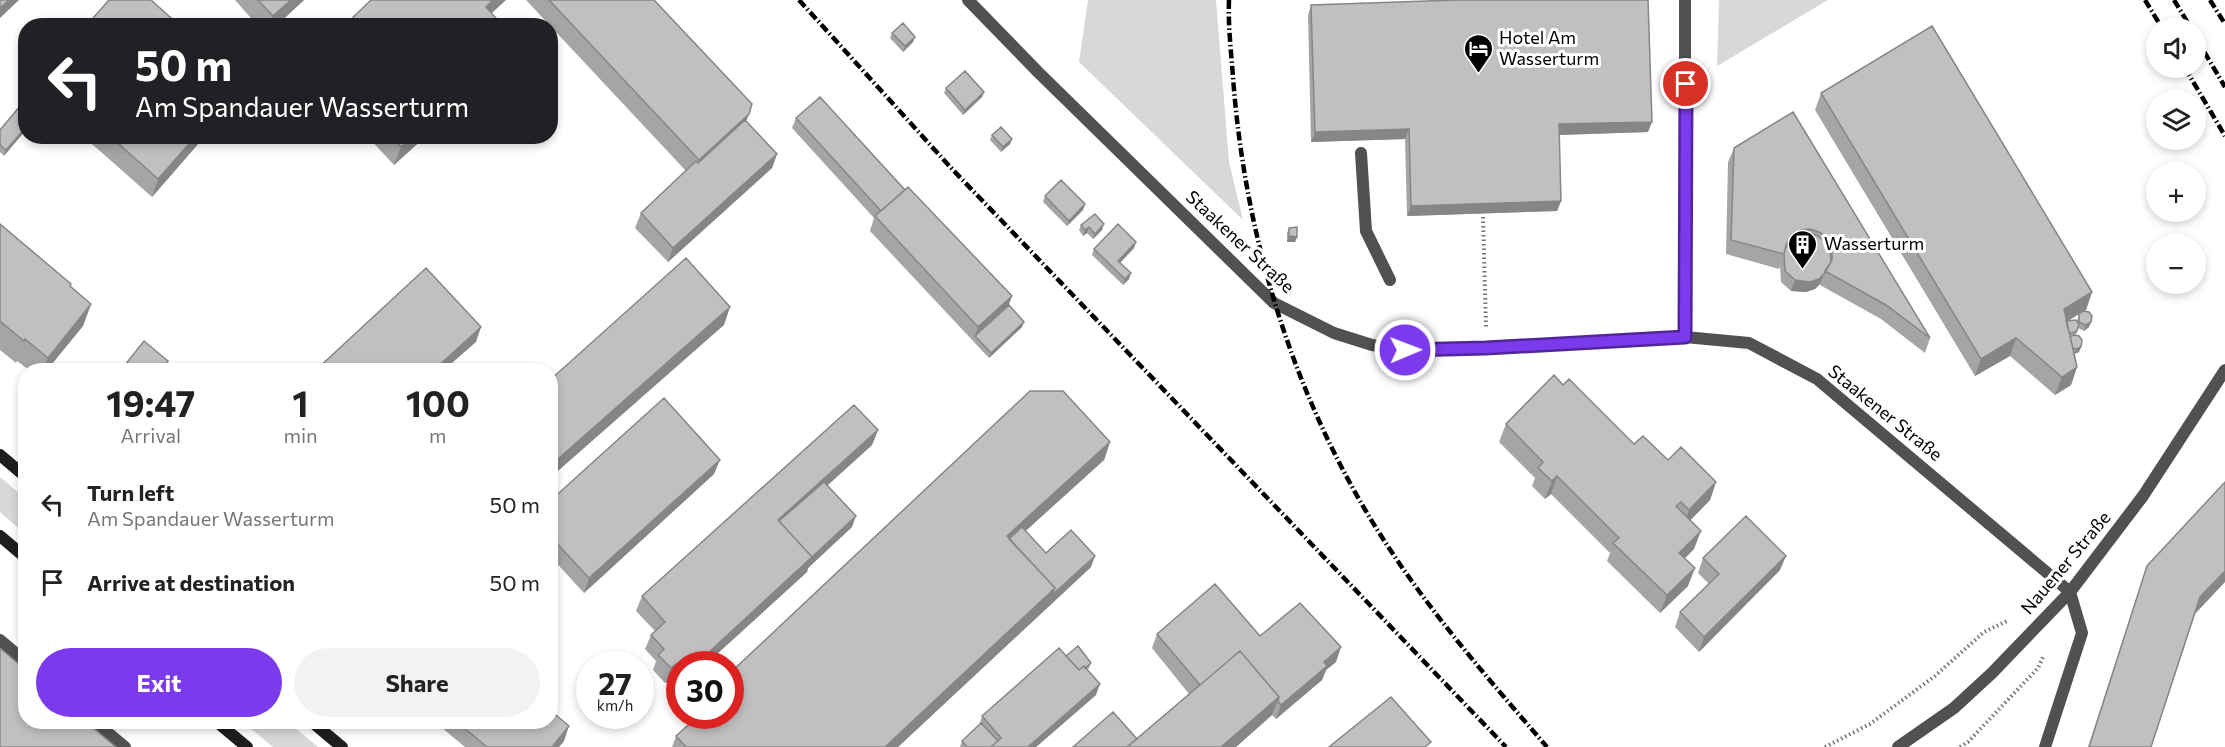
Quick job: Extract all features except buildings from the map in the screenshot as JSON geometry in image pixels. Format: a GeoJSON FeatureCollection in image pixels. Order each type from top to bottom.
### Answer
{"type":"FeatureCollection","features":[{"type":"Feature","properties":{"kind":"main road"},"geometry":{"type":"LineString","coordinates":[[0,455],[18,470]]}},
{"type":"Feature","properties":{"kind":"main road"},"geometry":{"type":"LineString","coordinates":[[0,536],[18,551]]}},
{"type":"Feature","properties":{"kind":"main road"},"geometry":{"type":"LineString","coordinates":[[225,729],[247,747]]}},
{"type":"Feature","properties":{"kind":"main road"},"geometry":{"type":"LineString","coordinates":[[320,729],[342,747]]}},
{"type":"Feature","properties":{"kind":"street","name":"Staakener Straße"},"geometry":{"type":"LineString","coordinates":[[968,0],[1038,72],[1274,303],[1334,333],[1372,345],[1405,350],[1685,337],[1749,343],[1817,379],[2070,592]]}},
{"type":"Feature","properties":{"kind":"street"},"geometry":{"type":"LineString","coordinates":[[1685,0],[1685,337]]}},
{"type":"Feature","properties":{"kind":"street"},"geometry":{"type":"LineString","coordinates":[[1361,153],[1366,231],[1390,280]]}},
{"type":"Feature","properties":{"kind":"street","name":"Nauener Straße"},"geometry":{"type":"LineString","coordinates":[[1898,747],[1954,708],[1992,673],[2070,592],[2143,496],[2225,370]]}},
{"type":"Feature","properties":{"kind":"street"},"geometry":{"type":"LineString","coordinates":[[2045,747],[2082,633],[2070,592]]}},
{"type":"Feature","properties":{"kind":"street"},"geometry":{"type":"LineString","coordinates":[[0,640],[18,655]]}},
{"type":"Feature","properties":{"kind":"street"},"geometry":{"type":"LineString","coordinates":[[103,729],[124,747]]}},
{"type":"Feature","properties":{"kind":"path"},"geometry":{"type":"LineString","coordinates":[[1483,218],[1486,348]]}},
{"type":"Feature","properties":{"kind":"path"},"geometry":{"type":"LineString","coordinates":[[1825,747],[1870,724],[1935,676],[1984,632],[2016,617]]}},
{"type":"Feature","properties":{"kind":"shaded area"},"geometry":{"type":"Polygon","coordinates":[[[1088,0],[1216,0],[1229,162],[1243,220],[1079,62],[1088,0]]]}},
{"type":"Feature","properties":{"kind":"shaded area"},"geometry":{"type":"Polygon","coordinates":[[[1719,0],[1828,0],[1717,66],[1719,0]]]}},
{"type":"Feature","properties":{"kind":"shaded area"},"geometry":{"type":"Polygon","coordinates":[[[0,477],[18,492],[18,528],[0,512],[0,477]]]}},
{"type":"Feature","properties":{"kind":"shaded area"},"geometry":{"type":"Polygon","coordinates":[[[251,729],[296,729],[318,747],[273,747],[251,729]]]}},
{"type":"Feature","properties":{"kind":"railway"},"geometry":{"type":"LineString","coordinates":[[799,0],[953,170],[1506,747]]}},
{"type":"Feature","properties":{"kind":"railway"},"geometry":{"type":"LineString","coordinates":[[1229,0],[1229,28],[1239,138],[1249,200],[1280,320],[1301,379],[1326,436],[1355,492],[1405,572],[1484,674],[1547,747]]}},
{"type":"Feature","properties":{"kind":"railway"},"geometry":{"type":"LineString","coordinates":[[2145,0],[2156,18]]}},
{"type":"Feature","properties":{"kind":"railway"},"geometry":{"type":"LineString","coordinates":[[2174,0],[2185,18]]}},
{"type":"Feature","properties":{"kind":"railway"},"geometry":{"type":"LineString","coordinates":[[2210,0],[2225,24]]}},
{"type":"Feature","properties":{"kind":"railway"},"geometry":{"type":"LineString","coordinates":[[2206,55],[2225,87]]}},
{"type":"Feature","properties":{"kind":"railway"},"geometry":{"type":"LineString","coordinates":[[2191,78],[2225,136]]}},
{"type":"Feature","properties":{"kind":"place","name":"Hotel Am Wasserturm"},"geometry":{"type":"Point","coordinates":[1478,74]}},
{"type":"Feature","properties":{"kind":"place","name":"Wasserturm"},"geometry":{"type":"Point","coordinates":[1803,270]}},
{"type":"Feature","properties":{"kind":"route"},"geometry":{"type":"LineString","coordinates":[[1405,350],[1685,337],[1686,84]]}}]}
